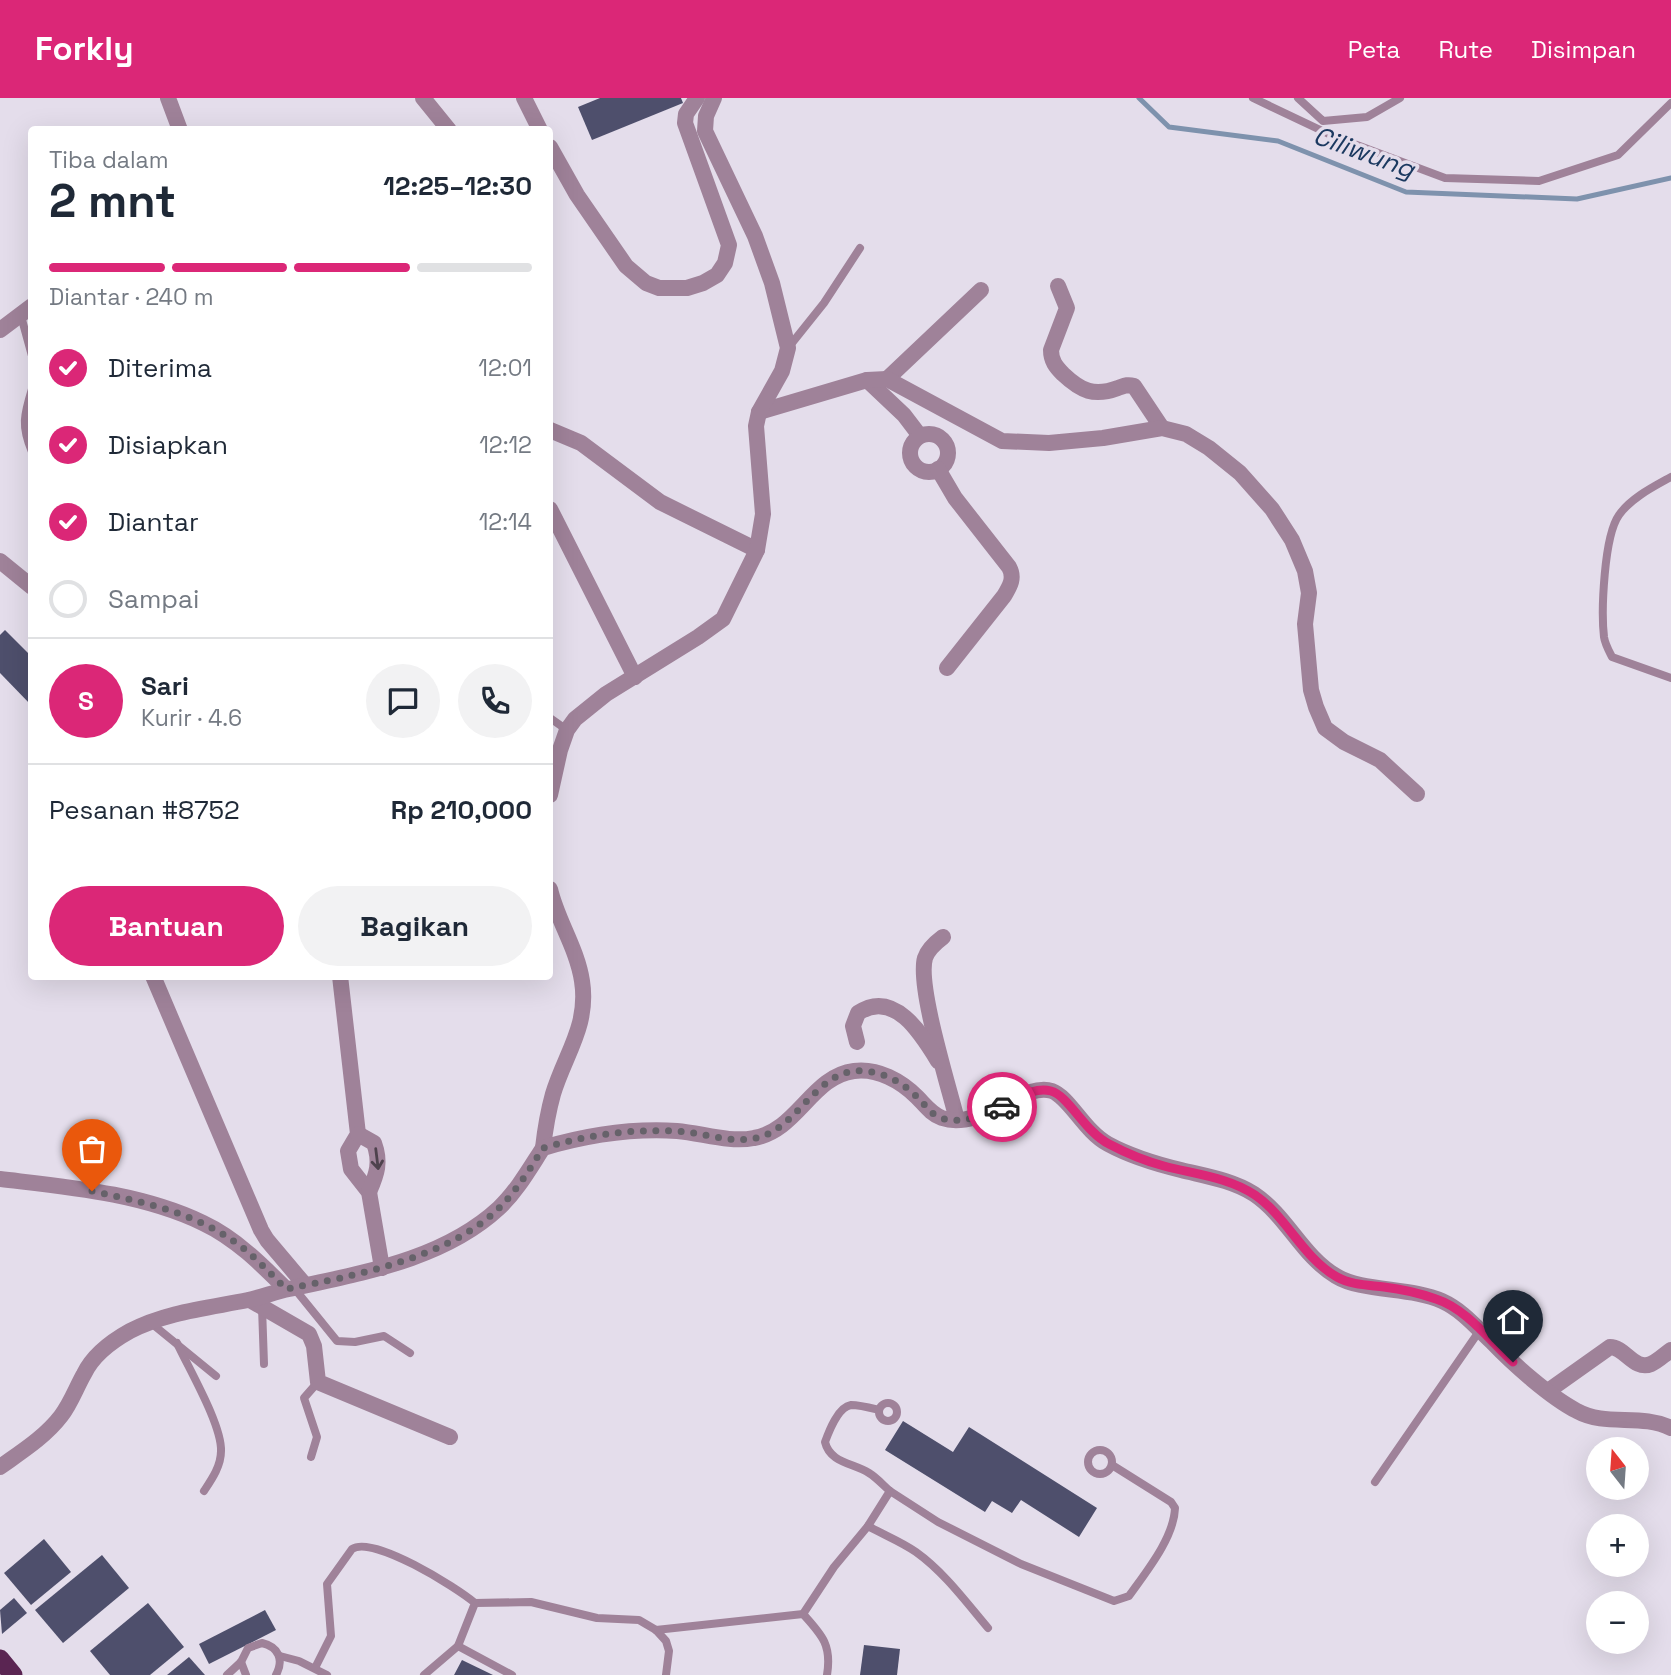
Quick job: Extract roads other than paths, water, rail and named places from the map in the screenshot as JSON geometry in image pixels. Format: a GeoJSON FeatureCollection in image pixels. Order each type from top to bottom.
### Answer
{"type":"FeatureCollection","features":[{"type":"Feature","properties":{"kind":"highway"},"geometry":{"type":"LineString","coordinates":[[0,1659],[13,1675]]}},
{"type":"Feature","properties":{"kind":"street"},"geometry":{"type":"LineString","coordinates":[[169,98],[179,126]]}},
{"type":"Feature","properties":{"kind":"street"},"geometry":{"type":"LineString","coordinates":[[423,98],[446,126]]}},
{"type":"Feature","properties":{"kind":"street"},"geometry":{"type":"LineString","coordinates":[[524,98],[538,126]]}},
{"type":"Feature","properties":{"kind":"street"},"geometry":{"type":"LineString","coordinates":[[553,152],[599,228],[626,266],[646,283],[671,289],[703,284],[722,269],[729,245],[684,120],[697,98]]}},
{"type":"Feature","properties":{"kind":"street"},"geometry":{"type":"LineString","coordinates":[[553,784],[567,730],[587,707],[723,619],[757,550],[763,514],[757,426],[759,412],[780,377],[788,348],[772,283],[755,236],[705,131],[706,116],[715,98]]}},
{"type":"Feature","properties":{"kind":"street"},"geometry":{"type":"LineString","coordinates":[[729,245],[755,236]]}},
{"type":"Feature","properties":{"kind":"street"},"geometry":{"type":"LineString","coordinates":[[1058,286],[1067,308],[1051,350],[1055,366],[1077,387],[1091,393],[1107,392],[1127,384],[1134,386],[1162,429]]}},
{"type":"Feature","properties":{"kind":"street"},"geometry":{"type":"LineString","coordinates":[[887,379],[981,290]]}},
{"type":"Feature","properties":{"kind":"street"},"geometry":{"type":"LineString","coordinates":[[0,330],[26,311]]}},
{"type":"Feature","properties":{"kind":"street"},"geometry":{"type":"LineString","coordinates":[[759,412],[867,380],[887,379],[1002,441],[1049,443],[1162,429],[1186,434],[1209,448],[1240,473],[1272,509],[1292,540],[1305,571],[1309,593],[1305,624],[1311,690],[1315,707],[1325,728],[1344,742],[1380,760],[1417,794]]}},
{"type":"Feature","properties":{"kind":"street"},"geometry":{"type":"LineString","coordinates":[[867,380],[904,415],[920,436]]}},
{"type":"Feature","properties":{"kind":"street"},"geometry":{"type":"LineString","coordinates":[[553,429],[581,443],[660,502],[757,550]]}},
{"type":"Feature","properties":{"kind":"street"},"geometry":{"type":"LineString","coordinates":[[933,434],[944,441],[947,459],[938,469],[926,471],[914,465],[911,446],[920,436],[933,434]]}},
{"type":"Feature","properties":{"kind":"street"},"geometry":{"type":"LineString","coordinates":[[938,469],[955,498],[1009,567],[1012,575],[1011,586],[947,668]]}},
{"type":"Feature","properties":{"kind":"street"},"geometry":{"type":"LineString","coordinates":[[553,515],[635,677]]}},
{"type":"Feature","properties":{"kind":"street"},"geometry":{"type":"LineString","coordinates":[[0,561],[28,584]]}},
{"type":"Feature","properties":{"kind":"street"},"geometry":{"type":"LineString","coordinates":[[0,1467],[54,1425],[68,1405],[85,1371],[106,1347],[122,1336],[151,1322],[195,1310],[256,1304],[295,1287],[382,1268],[439,1246],[493,1213],[518,1187],[543,1148],[553,1094],[580,1027],[583,998],[578,963],[553,901]]}},
{"type":"Feature","properties":{"kind":"street"},"geometry":{"type":"LineString","coordinates":[[943,937],[930,948],[925,958],[924,971],[927,998],[957,1120]]}},
{"type":"Feature","properties":{"kind":"street"},"geometry":{"type":"LineString","coordinates":[[155,980],[261,1230],[295,1287]]}},
{"type":"Feature","properties":{"kind":"street"},"geometry":{"type":"LineString","coordinates":[[340,980],[358,1134],[348,1151],[351,1169],[369,1192],[382,1268]]}},
{"type":"Feature","properties":{"kind":"street"},"geometry":{"type":"LineString","coordinates":[[857,1042],[853,1026],[858,1013],[874,1005],[884,1006],[901,1014],[916,1027],[945,1072]]}},
{"type":"Feature","properties":{"kind":"street"},"geometry":{"type":"LineString","coordinates":[[543,1148],[591,1135],[638,1130],[679,1131],[740,1139],[758,1138],[791,1118],[831,1079],[855,1071],[874,1073],[898,1081],[934,1114],[957,1120],[995,1110],[1036,1090],[1053,1092],[1064,1100],[1090,1131],[1107,1143],[1159,1165],[1225,1181],[1253,1193],[1275,1211],[1318,1263],[1339,1279],[1436,1299],[1462,1313],[1548,1391],[1578,1412],[1588,1416],[1644,1420],[1671,1429]]}},
{"type":"Feature","properties":{"kind":"street"},"geometry":{"type":"LineString","coordinates":[[358,1134],[374,1143],[377,1150],[379,1171],[369,1192]]}},
{"type":"Feature","properties":{"kind":"street"},"geometry":{"type":"LineString","coordinates":[[0,1179],[92,1191],[177,1212],[204,1223],[231,1239],[295,1287]]}},
{"type":"Feature","properties":{"kind":"street"},"geometry":{"type":"LineString","coordinates":[[256,1304],[310,1334],[318,1382],[450,1437]]}},
{"type":"Feature","properties":{"kind":"street"},"geometry":{"type":"LineString","coordinates":[[1548,1391],[1610,1347],[1617,1347],[1636,1363],[1645,1365],[1651,1364],[1671,1350]]}},
{"type":"Feature","properties":{"kind":"lane"},"geometry":{"type":"LineString","coordinates":[[1253,98],[1333,136],[1445,178],[1539,181],[1618,155],[1671,103]]}},
{"type":"Feature","properties":{"kind":"lane"},"geometry":{"type":"LineString","coordinates":[[1286,114],[1299,100],[1324,121],[1367,117],[1400,98]]}},
{"type":"Feature","properties":{"kind":"lane"},"geometry":{"type":"LineString","coordinates":[[788,348],[824,303],[860,248]]}},
{"type":"Feature","properties":{"kind":"lane"},"geometry":{"type":"LineString","coordinates":[[28,404],[23,422],[28,443]]}},
{"type":"Feature","properties":{"kind":"lane"},"geometry":{"type":"LineString","coordinates":[[1671,477],[1633,502],[1620,514],[1614,525],[1606,568],[1604,604],[1604,638],[1612,657],[1671,678]]}},
{"type":"Feature","properties":{"kind":"lane"},"geometry":{"type":"LineString","coordinates":[[553,720],[567,730]]}},
{"type":"Feature","properties":{"kind":"lane"},"geometry":{"type":"LineString","coordinates":[[295,1287],[337,1340],[355,1342],[384,1336],[410,1353]]}},
{"type":"Feature","properties":{"kind":"lane"},"geometry":{"type":"LineString","coordinates":[[256,1304],[264,1364]]}},
{"type":"Feature","properties":{"kind":"lane"},"geometry":{"type":"LineString","coordinates":[[151,1322],[216,1376]]}},
{"type":"Feature","properties":{"kind":"lane"},"geometry":{"type":"LineString","coordinates":[[1375,1482],[1480,1330]]}},
{"type":"Feature","properties":{"kind":"lane"},"geometry":{"type":"LineString","coordinates":[[177,1343],[214,1422],[222,1448],[215,1473],[204,1491]]}},
{"type":"Feature","properties":{"kind":"lane"},"geometry":{"type":"LineString","coordinates":[[311,1458],[317,1437],[304,1398],[318,1382]]}},
{"type":"Feature","properties":{"kind":"lane"},"geometry":{"type":"LineString","coordinates":[[880,1410],[851,1405],[841,1411],[825,1442],[830,1455],[867,1472],[890,1491],[938,1522],[1021,1564],[1118,1601],[1129,1596],[1160,1551],[1175,1511],[1171,1502],[1112,1465]]}},
{"type":"Feature","properties":{"kind":"lane"},"geometry":{"type":"LineString","coordinates":[[803,1614],[834,1567],[868,1526],[890,1491]]}},
{"type":"Feature","properties":{"kind":"lane"},"geometry":{"type":"LineString","coordinates":[[868,1526],[926,1560],[952,1585],[988,1628]]}},
{"type":"Feature","properties":{"kind":"lane"},"geometry":{"type":"LineString","coordinates":[[315,1668],[331,1636],[327,1584],[355,1546],[372,1547],[397,1557],[445,1581],[475,1603],[531,1602],[597,1618],[639,1620],[656,1630],[668,1645],[666,1675]]}},
{"type":"Feature","properties":{"kind":"lane"},"geometry":{"type":"LineString","coordinates":[[424,1675],[458,1646],[475,1603]]}},
{"type":"Feature","properties":{"kind":"lane"},"geometry":{"type":"LineString","coordinates":[[656,1630],[803,1614]]}},
{"type":"Feature","properties":{"kind":"lane"},"geometry":{"type":"LineString","coordinates":[[803,1614],[823,1636],[827,1646],[827,1675]]}},
{"type":"Feature","properties":{"kind":"lane"},"geometry":{"type":"LineString","coordinates":[[227,1675],[242,1662],[248,1648],[262,1643],[276,1649],[280,1656],[281,1664],[276,1675]]}},
{"type":"Feature","properties":{"kind":"lane"},"geometry":{"type":"LineString","coordinates":[[458,1646],[512,1675]]}},
{"type":"Feature","properties":{"kind":"lane"},"geometry":{"type":"LineString","coordinates":[[280,1656],[327,1675]]}},
{"type":"Feature","properties":{"kind":"lane"},"geometry":{"type":"LineString","coordinates":[[242,1662],[246,1675]]}},
{"type":"Feature","properties":{"kind":"waterway","name":"Ciliwung"},"geometry":{"type":"LineString","coordinates":[[1139,98],[1169,127],[1278,141],[1406,192],[1577,199],[1671,178]]}}]}
